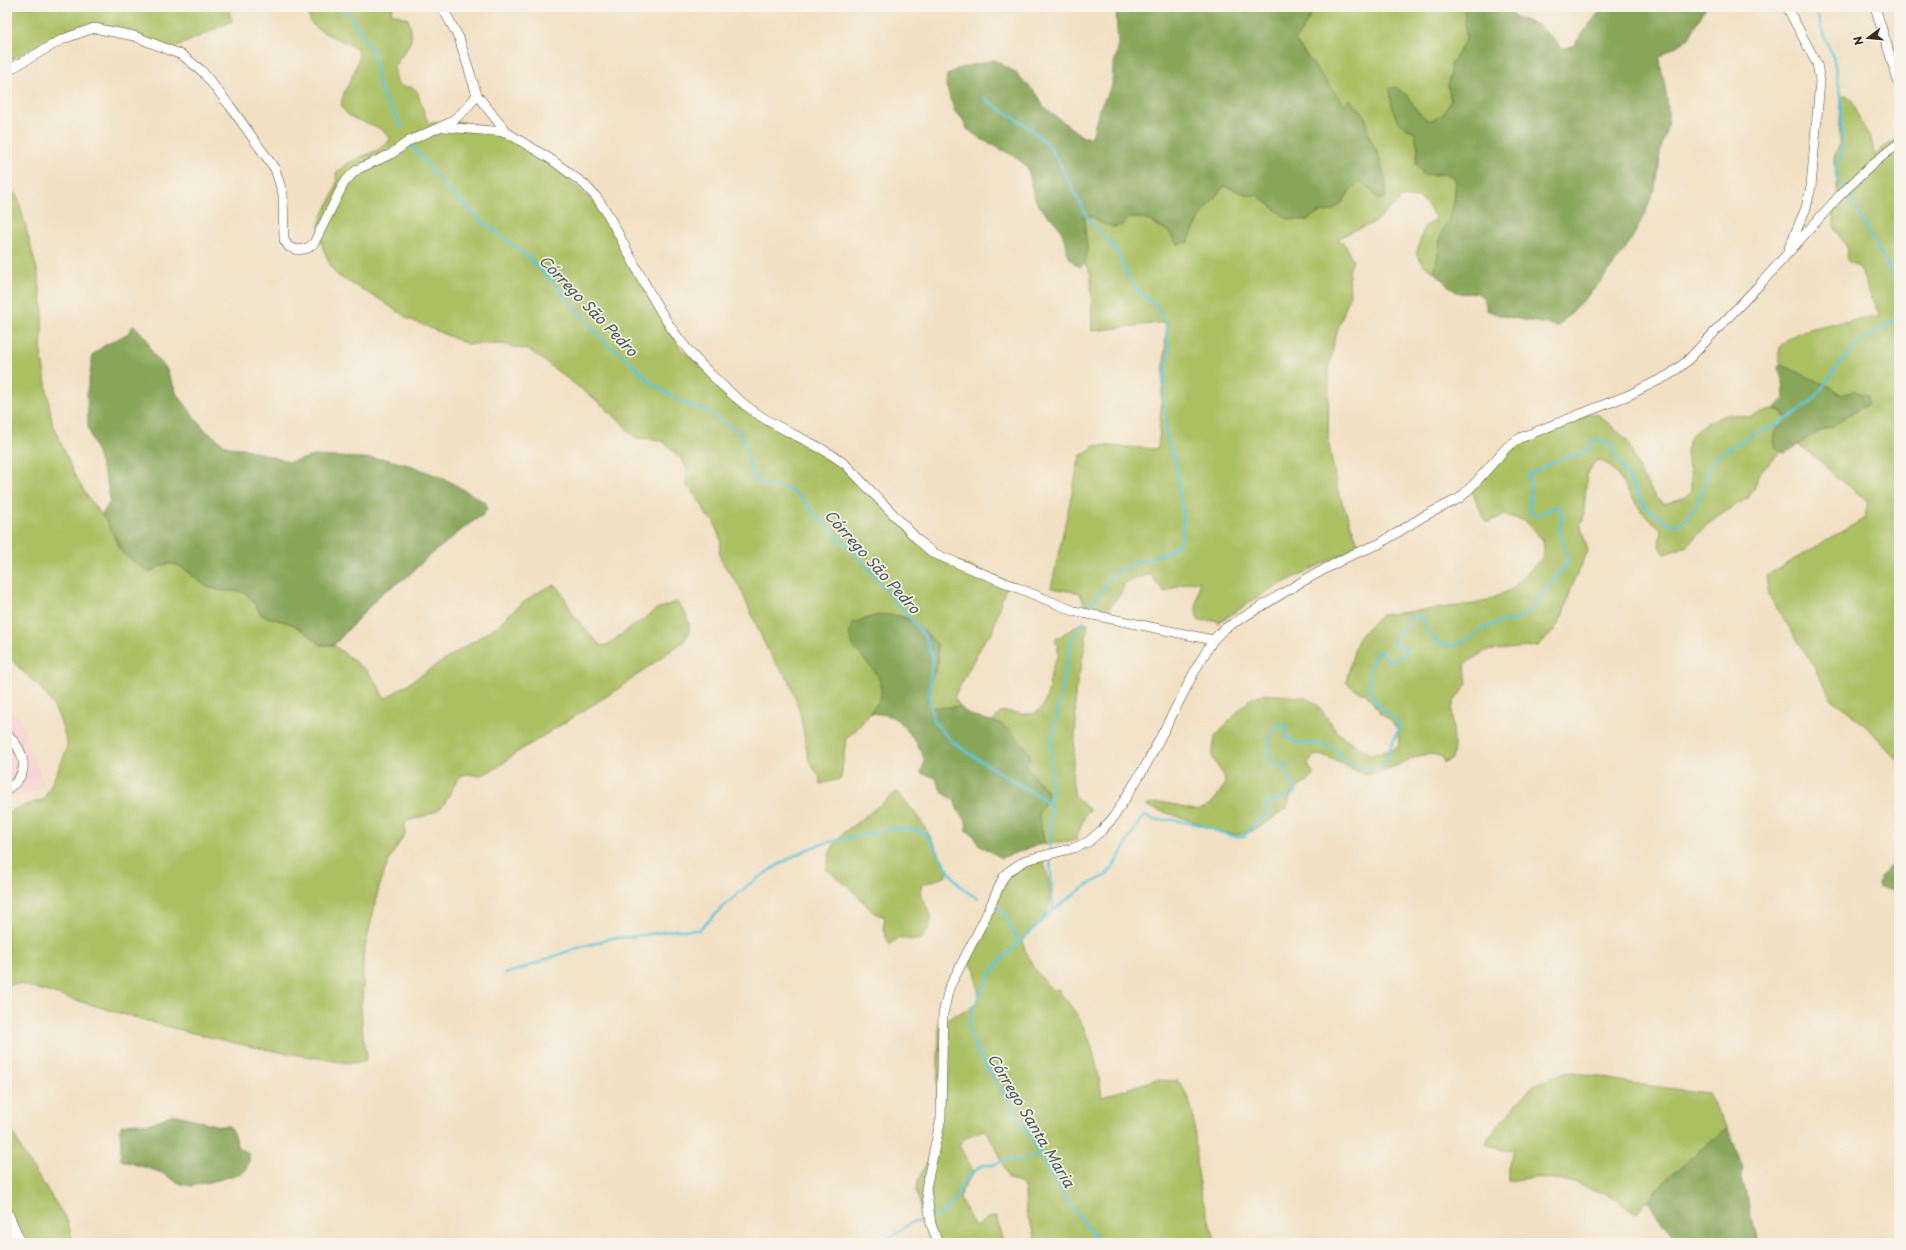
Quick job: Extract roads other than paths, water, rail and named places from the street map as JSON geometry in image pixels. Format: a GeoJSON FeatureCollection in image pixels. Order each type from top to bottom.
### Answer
{"type":"FeatureCollection","features":[{"type":"Feature","properties":{"kind":"highway"},"geometry":{"type":"LineString","coordinates":[[7,1216],[19,1243]]}},
{"type":"Feature","properties":{"kind":"street"},"geometry":{"type":"LineString","coordinates":[[442,7],[459,38],[477,95],[506,132],[552,160],[584,184],[597,198],[675,332],[723,385],[758,414],[840,460],[918,540],[933,552],[1074,611],[1213,640]]}},
{"type":"Feature","properties":{"kind":"street"},"geometry":{"type":"LineString","coordinates":[[1786,257],[1806,208],[1810,187],[1820,82],[1817,64],[1787,7]]}},
{"type":"Feature","properties":{"kind":"street"},"geometry":{"type":"LineString","coordinates":[[1875,7],[1899,84]]}},
{"type":"Feature","properties":{"kind":"street"},"geometry":{"type":"LineString","coordinates":[[7,71],[63,39],[94,28],[134,36],[182,55],[202,71],[230,106],[274,169],[283,194],[284,240],[288,246],[298,250],[308,248],[314,243],[344,183],[352,174],[358,169],[391,154],[409,141],[444,127],[457,118],[477,95]]}},
{"type":"Feature","properties":{"kind":"street"},"geometry":{"type":"LineString","coordinates":[[444,127],[506,132]]}},
{"type":"Feature","properties":{"kind":"street"},"geometry":{"type":"LineString","coordinates":[[938,1243],[931,1224],[926,1188],[941,1118],[945,1001],[949,988],[983,922],[1003,878],[1016,865],[1026,860],[1059,852],[1088,842],[1113,818],[1146,765],[1213,640],[1224,629],[1303,580],[1350,556],[1378,544],[1424,516],[1460,498],[1507,447],[1520,438],[1629,395],[1669,375],[1686,362],[1786,257],[1840,195],[1899,143]]}},
{"type":"Feature","properties":{"kind":"street"},"geometry":{"type":"LineString","coordinates":[[7,734],[17,744],[24,760],[20,777],[15,784],[7,789]]}},
{"type":"Feature","properties":{"kind":"waterway","name":"Córrego São Pedro"},"geometry":{"type":"LineString","coordinates":[[344,7],[372,49],[379,85],[383,96],[402,127]]}},
{"type":"Feature","properties":{"kind":"waterway"},"geometry":{"type":"LineString","coordinates":[[1815,7],[1824,37],[1833,56],[1841,95],[1843,144],[1841,156],[1836,167],[1836,176],[1843,190]]}},
{"type":"Feature","properties":{"kind":"waterway"},"geometry":{"type":"LineString","coordinates":[[984,98],[1031,129],[1050,146],[1089,220],[1118,252],[1127,275],[1134,285],[1160,311],[1165,321],[1169,349],[1164,385],[1166,433],[1177,468],[1183,515],[1182,539],[1176,547],[1168,552],[1123,568],[1113,575],[1088,609]]}},
{"type":"Feature","properties":{"kind":"waterway","name":"Córrego São Pedro"},"geometry":{"type":"LineString","coordinates":[[410,143],[444,185],[479,219],[527,256],[551,280],[607,344],[626,358],[652,383],[683,403],[706,410],[739,432],[744,442],[753,477],[758,482],[792,491],[801,498],[825,525],[852,550],[925,636],[933,658],[929,692],[932,716],[936,724],[953,742],[1045,800],[1051,807]]}},
{"type":"Feature","properties":{"kind":"waterway"},"geometry":{"type":"LineString","coordinates":[[1846,193],[1852,200],[1876,246],[1899,284]]}},
{"type":"Feature","properties":{"kind":"waterway","name":"Córrego Santa Maria"},"geometry":{"type":"LineString","coordinates":[[1099,1243],[1057,1186],[1016,1112],[985,1066],[976,1049],[968,1027],[975,1003],[990,975],[1001,960],[1052,911],[1084,887],[1107,875],[1139,822],[1145,816],[1153,820],[1173,820],[1201,825],[1235,837],[1244,837],[1252,826],[1266,815],[1268,812],[1267,803],[1289,796],[1296,791],[1295,784],[1287,776],[1287,766],[1285,764],[1276,766],[1271,764],[1269,753],[1271,737],[1273,732],[1280,724],[1282,723],[1288,728],[1285,736],[1291,740],[1303,744],[1327,745],[1335,749],[1343,760],[1349,764],[1367,768],[1379,767],[1384,764],[1388,758],[1390,748],[1398,731],[1399,725],[1395,718],[1379,706],[1371,692],[1369,672],[1377,652],[1380,651],[1390,661],[1404,655],[1407,649],[1396,646],[1392,643],[1413,616],[1424,619],[1427,630],[1434,639],[1444,645],[1457,645],[1484,628],[1500,622],[1516,620],[1535,605],[1568,562],[1559,527],[1563,515],[1561,508],[1557,507],[1537,515],[1533,515],[1529,510],[1531,492],[1528,476],[1532,473],[1559,459],[1581,454],[1587,451],[1592,442],[1596,440],[1609,444],[1645,507],[1668,523],[1678,525],[1685,520],[1695,507],[1703,490],[1708,472],[1716,457],[1753,434],[1776,426],[1796,413],[1815,398],[1836,368],[1859,342],[1899,318]]}},
{"type":"Feature","properties":{"kind":"waterway"},"geometry":{"type":"LineString","coordinates":[[1050,852],[1051,747],[1071,641],[1084,621]]}},
{"type":"Feature","properties":{"kind":"waterway"},"geometry":{"type":"LineString","coordinates":[[504,974],[571,950],[613,938],[631,937],[675,930],[699,930],[742,890],[793,856],[840,839],[886,830],[910,829],[920,832],[929,838],[934,848],[958,883],[963,889],[978,898]]}},
{"type":"Feature","properties":{"kind":"waterway"},"geometry":{"type":"LineString","coordinates":[[1050,857],[1053,910]]}},
{"type":"Feature","properties":{"kind":"waterway"},"geometry":{"type":"LineString","coordinates":[[993,904],[1005,914],[1018,942]]}},
{"type":"Feature","properties":{"kind":"waterway"},"geometry":{"type":"LineString","coordinates":[[932,1219],[945,1211],[956,1199],[966,1178],[982,1165],[992,1165],[1006,1160],[1024,1160],[1040,1154]]}},
{"type":"Feature","properties":{"kind":"waterway"},"geometry":{"type":"LineString","coordinates":[[883,1243],[912,1222],[919,1222]]}}]}
